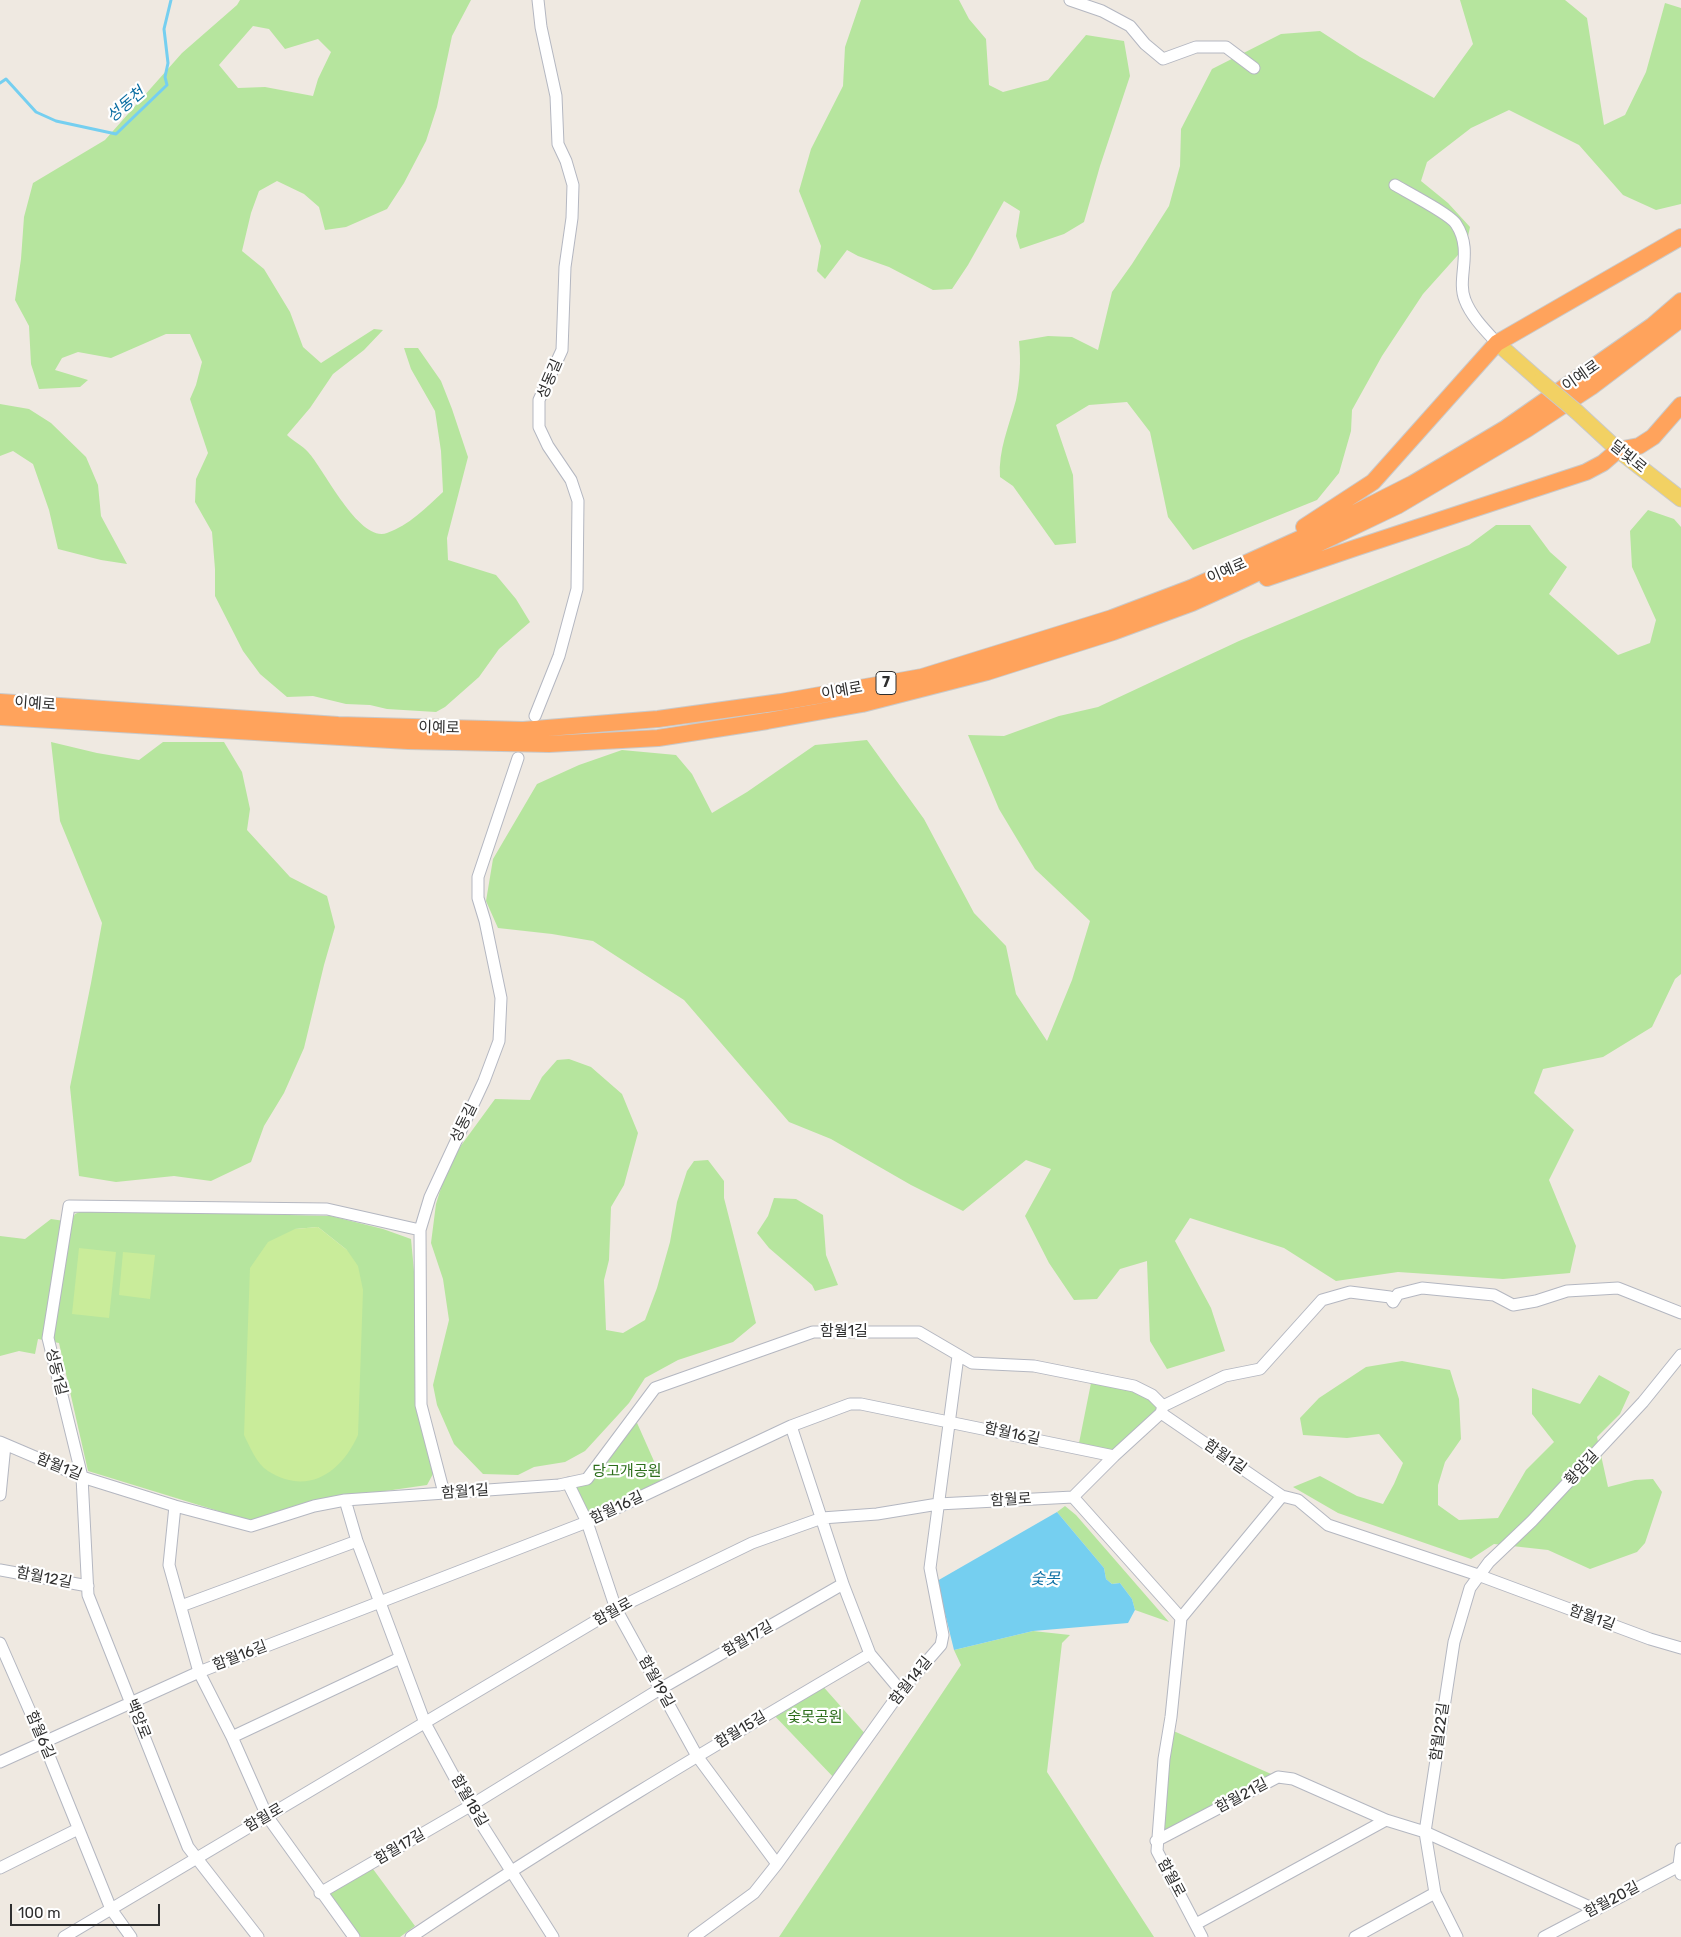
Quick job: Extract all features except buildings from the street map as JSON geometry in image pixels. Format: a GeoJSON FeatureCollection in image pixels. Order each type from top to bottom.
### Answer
{"type":"FeatureCollection","features":[{"type":"Feature","properties":{"kind":"highway"},"geometry":{"type":"LineString","coordinates":[[1191,595],[1315,521],[1373,482],[1497,343],[1681,237]]}},
{"type":"Feature","properties":{"kind":"highway","name":"이예로"},"geometry":{"type":"LineString","coordinates":[[0,717],[408,741],[549,744],[658,738],[767,722],[862,704],[958,679],[1114,632],[1191,595],[1412,484],[1506,428],[1652,326],[1681,301]]}},
{"type":"Feature","properties":{"kind":"highway","name":"이예로"},"geometry":{"type":"LineString","coordinates":[[0,702],[338,725],[522,730],[658,719],[780,702],[922,677],[1112,618],[1234,584],[1397,506],[1527,429],[1591,387],[1681,318]]}},
{"type":"Feature","properties":{"kind":"highway"},"geometry":{"type":"LineString","coordinates":[[1191,595],[1586,472],[1603,463],[1618,450],[1639,446],[1653,437],[1681,405]]}},
{"type":"Feature","properties":{"kind":"main road","name":"달빛로"},"geometry":{"type":"LineString","coordinates":[[1497,343],[1618,450],[1681,499]]}},
{"type":"Feature","properties":{"kind":"street","name":"성동길"},"geometry":{"type":"LineString","coordinates":[[535,716],[559,656],[577,589],[578,501],[571,480],[548,446],[539,426],[539,400],[562,350],[565,267],[572,218],[573,185],[566,161],[558,144],[556,96],[541,27],[538,0]]}},
{"type":"Feature","properties":{"kind":"street"},"geometry":{"type":"LineString","coordinates":[[1070,0],[1102,10],[1130,26],[1145,44],[1163,59],[1196,47],[1226,47],[1254,68]]}},
{"type":"Feature","properties":{"kind":"street"},"geometry":{"type":"LineString","coordinates":[[1395,185],[1456,222],[1462,237],[1466,259],[1463,279],[1464,299],[1475,318],[1497,343]]}},
{"type":"Feature","properties":{"kind":"street","name":"성동길"},"geometry":{"type":"LineString","coordinates":[[444,1493],[421,1405],[420,1230],[430,1197],[484,1081],[500,1041],[501,998],[485,921],[478,898],[478,877],[518,758]]}},
{"type":"Feature","properties":{"kind":"street","name":"성동1길"},"geometry":{"type":"LineString","coordinates":[[82,1477],[48,1338],[69,1206],[327,1209],[420,1230]]}},
{"type":"Feature","properties":{"kind":"street"},"geometry":{"type":"LineString","coordinates":[[1282,1496],[1181,1618],[1073,1497],[1162,1409],[1225,1376],[1260,1370],[1322,1300],[1350,1292],[1390,1297],[1393,1302],[1398,1294],[1422,1288],[1494,1295],[1514,1305],[1536,1302],[1567,1291],[1618,1288],[1681,1313]]}},
{"type":"Feature","properties":{"kind":"street","name":"함월1길"},"geometry":{"type":"LineString","coordinates":[[2,1443],[82,1477],[175,1506],[252,1526],[314,1506],[345,1500],[568,1483],[587,1479],[655,1388],[813,1332],[919,1332],[972,1363],[1034,1366],[1134,1386],[1152,1395],[1162,1409],[1282,1496],[1298,1500],[1328,1525],[1478,1575],[1650,1639],[1681,1648]]}},
{"type":"Feature","properties":{"kind":"street","name":"황암길"},"geometry":{"type":"LineString","coordinates":[[1478,1575],[1539,1514],[1644,1402],[1681,1355]]}},
{"type":"Feature","properties":{"kind":"street","name":"함월14길"},"geometry":{"type":"LineString","coordinates":[[694,1937],[754,1893],[777,1864],[901,1691],[941,1645],[943,1635],[930,1568],[958,1356]]}},
{"type":"Feature","properties":{"kind":"street","name":"함월16길"},"geometry":{"type":"LineString","coordinates":[[0,1762],[199,1672],[587,1522],[791,1426],[850,1404],[861,1404],[948,1421],[1114,1456]]}},
{"type":"Feature","properties":{"kind":"street"},"geometry":{"type":"LineString","coordinates":[[791,1426],[843,1584],[870,1654],[901,1691]]}},
{"type":"Feature","properties":{"kind":"street"},"geometry":{"type":"LineString","coordinates":[[0,1495],[2,1443]]}},
{"type":"Feature","properties":{"kind":"street","name":"백양로"},"geometry":{"type":"LineString","coordinates":[[82,1477],[88,1595],[188,1848],[197,1857],[258,1937]]}},
{"type":"Feature","properties":{"kind":"street","name":"함월19길"},"geometry":{"type":"LineString","coordinates":[[568,1483],[587,1522],[616,1609],[660,1690],[697,1756],[777,1864]]}},
{"type":"Feature","properties":{"kind":"street","name":"함월로"},"geometry":{"type":"LineString","coordinates":[[64,1937],[616,1609],[752,1543],[822,1518],[877,1514],[938,1504],[1073,1497]]}},
{"type":"Feature","properties":{"kind":"street","name":"함월18길"},"geometry":{"type":"LineString","coordinates":[[345,1500],[357,1541],[425,1723],[470,1806],[552,1937]]}},
{"type":"Feature","properties":{"kind":"street"},"geometry":{"type":"LineString","coordinates":[[175,1506],[170,1565],[199,1672],[232,1737],[267,1816],[320,1893],[354,1937]]}},
{"type":"Feature","properties":{"kind":"street"},"geometry":{"type":"LineString","coordinates":[[181,1606],[357,1541]]}},
{"type":"Feature","properties":{"kind":"street","name":"함월12길"},"geometry":{"type":"LineString","coordinates":[[0,1570],[88,1586]]}},
{"type":"Feature","properties":{"kind":"street","name":"함월22길"},"geometry":{"type":"LineString","coordinates":[[1457,1937],[1434,1893],[1425,1832],[1454,1642],[1470,1588],[1478,1575]]}},
{"type":"Feature","properties":{"kind":"street","name":"함월17길"},"geometry":{"type":"LineString","coordinates":[[320,1893],[470,1806],[660,1690],[843,1584]]}},
{"type":"Feature","properties":{"kind":"street","name":"함월로"},"geometry":{"type":"LineString","coordinates":[[1181,1618],[1172,1717],[1164,1759],[1156,1841],[1157,1851],[1202,1937]]}},
{"type":"Feature","properties":{"kind":"street","name":"함월6길"},"geometry":{"type":"LineString","coordinates":[[0,1643],[44,1741],[111,1909],[131,1937]]}},
{"type":"Feature","properties":{"kind":"street","name":"함월15길"},"geometry":{"type":"LineString","coordinates":[[411,1937],[510,1870],[697,1756],[870,1654]]}},
{"type":"Feature","properties":{"kind":"street"},"geometry":{"type":"LineString","coordinates":[[232,1737],[400,1658]]}},
{"type":"Feature","properties":{"kind":"street","name":"함월21길"},"geometry":{"type":"LineString","coordinates":[[1156,1841],[1278,1778],[1293,1779],[1386,1820],[1425,1832],[1594,1909]]}},
{"type":"Feature","properties":{"kind":"street"},"geometry":{"type":"LineString","coordinates":[[1196,1924],[1386,1820]]}},
{"type":"Feature","properties":{"kind":"street"},"geometry":{"type":"LineString","coordinates":[[0,1868],[78,1829]]}},
{"type":"Feature","properties":{"kind":"street"},"geometry":{"type":"LineString","coordinates":[[1680,1868],[1681,1849]]}},
{"type":"Feature","properties":{"kind":"street","name":"함월20길"},"geometry":{"type":"LineString","coordinates":[[1544,1937],[1594,1909],[1680,1868]]}},
{"type":"Feature","properties":{"kind":"street"},"geometry":{"type":"LineString","coordinates":[[1355,1937],[1434,1893]]}},
{"type":"Feature","properties":{"kind":"green space"},"geometry":{"type":"Polygon","coordinates":[[[240,0],[471,0],[452,36],[437,107],[426,141],[404,183],[387,209],[346,227],[325,230],[319,207],[304,194],[277,181],[259,191],[251,213],[242,251],[264,269],[290,312],[303,347],[321,363],[374,329],[383,330],[364,350],[333,374],[310,408],[287,435],[308,452],[354,516],[365,527],[376,533],[387,533],[402,526],[417,516],[443,492],[441,451],[435,411],[411,369],[404,348],[418,348],[441,381],[468,457],[447,538],[448,560],[496,575],[516,599],[530,622],[499,649],[479,677],[445,707],[436,712],[346,704],[313,696],[287,697],[260,674],[243,651],[215,596],[212,532],[195,502],[196,479],[208,453],[190,399],[202,362],[190,334],[166,334],[111,358],[78,352],[62,358],[55,370],[88,380],[80,387],[39,389],[31,364],[29,326],[15,300],[21,259],[24,217],[33,183],[105,140],[182,53],[237,5],[240,0]],[[253,26],[219,65],[238,88],[265,87],[313,96],[318,79],[331,52],[318,39],[285,49],[269,29],[253,26]]]}},
{"type":"Feature","properties":{"kind":"green space"},"geometry":{"type":"Polygon","coordinates":[[[861,0],[959,0],[969,19],[986,39],[989,85],[1003,92],[1048,80],[1086,35],[1124,41],[1130,76],[1100,166],[1084,222],[1064,234],[1020,249],[1016,236],[1020,211],[1004,201],[968,265],[952,289],[933,290],[889,267],[847,250],[825,279],[817,271],[821,246],[799,191],[811,149],[843,86],[845,47],[861,0]]]}},
{"type":"Feature","properties":{"kind":"green space"},"geometry":{"type":"Polygon","coordinates":[[[1460,0],[1565,0],[1587,18],[1604,125],[1625,115],[1646,72],[1665,3],[1681,8],[1681,204],[1656,210],[1623,195],[1579,145],[1509,110],[1471,128],[1427,162],[1421,181],[1448,203],[1470,227],[1466,246],[1423,294],[1382,356],[1352,410],[1351,431],[1339,473],[1317,500],[1193,550],[1168,517],[1150,432],[1127,402],[1089,405],[1056,425],[1073,475],[1076,543],[1055,545],[1013,486],[1000,477],[1002,448],[1016,400],[1018,386],[1019,341],[1048,336],[1072,337],[1098,350],[1112,292],[1169,206],[1180,166],[1181,129],[1212,69],[1281,34],[1320,31],[1360,57],[1434,98],[1473,44],[1460,0]]]}},
{"type":"Feature","properties":{"kind":"green space"},"geometry":{"type":"Polygon","coordinates":[[[0,404],[29,409],[51,423],[86,457],[98,485],[101,516],[127,564],[101,560],[58,549],[49,510],[33,464],[13,451],[0,456],[0,404]]]}},
{"type":"Feature","properties":{"kind":"green space"},"geometry":{"type":"Polygon","coordinates":[[[1648,510],[1674,519],[1681,527],[1681,974],[1675,979],[1652,1027],[1603,1057],[1543,1069],[1534,1093],[1574,1130],[1549,1180],[1576,1246],[1570,1273],[1503,1279],[1398,1272],[1336,1281],[1284,1248],[1190,1218],[1175,1241],[1211,1308],[1225,1351],[1167,1369],[1150,1341],[1147,1261],[1120,1269],[1097,1299],[1074,1300],[1049,1263],[1025,1216],[1051,1169],[1026,1160],[963,1211],[911,1185],[831,1139],[789,1122],[684,1000],[593,941],[498,928],[486,901],[493,859],[537,784],[579,765],[622,750],[676,755],[692,774],[712,813],[747,792],[815,745],[867,740],[924,819],[974,913],[1006,946],[1016,994],[1047,1041],[1072,980],[1090,921],[1035,869],[999,809],[968,735],[1004,736],[1059,716],[1098,707],[1239,641],[1469,545],[1496,525],[1530,525],[1550,552],[1567,567],[1549,594],[1618,655],[1650,643],[1656,620],[1632,567],[1630,531],[1648,510]]]}},
{"type":"Feature","properties":{"kind":"green space"},"geometry":{"type":"Polygon","coordinates":[[[51,742],[97,753],[139,760],[163,742],[224,742],[242,772],[250,809],[247,830],[290,877],[327,896],[335,927],[304,1048],[284,1093],[264,1126],[251,1162],[211,1181],[174,1176],[116,1182],[79,1176],[70,1087],[102,923],[60,821],[51,742]]]}},
{"type":"Feature","properties":{"kind":"green space"},"geometry":{"type":"Polygon","coordinates":[[[569,1059],[591,1067],[622,1094],[638,1133],[624,1185],[611,1207],[609,1260],[604,1280],[606,1330],[623,1333],[645,1320],[657,1288],[670,1242],[677,1202],[687,1171],[694,1161],[708,1160],[724,1181],[724,1198],[756,1323],[733,1342],[678,1360],[645,1378],[629,1403],[585,1451],[565,1462],[534,1467],[518,1475],[483,1474],[454,1444],[437,1405],[433,1385],[449,1320],[443,1279],[431,1243],[436,1204],[449,1162],[495,1099],[530,1100],[542,1077],[557,1060],[569,1059]]]}},
{"type":"Feature","properties":{"kind":"green space"},"geometry":{"type":"Polygon","coordinates":[[[774,1198],[796,1199],[823,1215],[826,1255],[838,1285],[815,1291],[812,1285],[769,1248],[757,1233],[768,1216],[774,1198]]]}},
{"type":"Feature","properties":{"kind":"green space"},"geometry":{"type":"Polygon","coordinates":[[[84,1210],[331,1216],[383,1229],[411,1239],[433,1474],[427,1485],[309,1502],[254,1522],[88,1471],[59,1343],[38,1339],[35,1354],[19,1351],[0,1356],[0,1236],[25,1239],[51,1219],[71,1222],[75,1214],[84,1210]],[[318,1227],[295,1229],[347,1250],[318,1227]]]}},
{"type":"Feature","properties":{"kind":"green space"},"geometry":{"type":"Polygon","coordinates":[[[318,1227],[347,1250],[358,1266],[363,1290],[358,1435],[351,1448],[333,1470],[322,1477],[310,1481],[297,1481],[283,1478],[264,1468],[244,1435],[250,1268],[268,1242],[295,1229],[318,1227]]]}},
{"type":"Feature","properties":{"kind":"green space"},"geometry":{"type":"Polygon","coordinates":[[[79,1248],[116,1252],[109,1318],[72,1314],[79,1248]]]}},
{"type":"Feature","properties":{"kind":"green space"},"geometry":{"type":"Polygon","coordinates":[[[123,1252],[155,1255],[150,1299],[119,1295],[123,1252]]]}},
{"type":"Feature","properties":{"kind":"green space"},"geometry":{"type":"Polygon","coordinates":[[[1402,1361],[1450,1370],[1459,1399],[1461,1439],[1445,1462],[1438,1485],[1438,1505],[1459,1520],[1498,1518],[1526,1470],[1554,1442],[1532,1414],[1532,1388],[1580,1404],[1599,1375],[1630,1392],[1620,1414],[1597,1437],[1608,1487],[1635,1480],[1653,1479],[1662,1492],[1645,1543],[1637,1552],[1590,1569],[1548,1550],[1494,1544],[1471,1559],[1338,1513],[1293,1487],[1320,1476],[1357,1496],[1383,1504],[1403,1463],[1379,1434],[1347,1438],[1303,1435],[1300,1418],[1319,1398],[1366,1367],[1402,1361]]]}},
{"type":"Feature","properties":{"kind":"green space"},"geometry":{"type":"Polygon","coordinates":[[[1092,1378],[1134,1386],[1163,1406],[1114,1456],[1078,1448],[1092,1378]]]}},
{"type":"Feature","properties":{"kind":"green space","name":"당고개공원"},"geometry":{"type":"Polygon","coordinates":[[[634,1416],[665,1486],[587,1522],[569,1485],[587,1479],[634,1416]]]}},
{"type":"Feature","properties":{"kind":"green space"},"geometry":{"type":"Polygon","coordinates":[[[1065,1506],[1076,1515],[1169,1622],[1135,1610],[1132,1599],[1120,1583],[1112,1584],[1106,1579],[1104,1568],[1057,1512],[1065,1506]]]}},
{"type":"Feature","properties":{"kind":"green space"},"geometry":{"type":"Polygon","coordinates":[[[1033,1631],[1070,1635],[1062,1643],[1047,1772],[1154,1937],[779,1937],[961,1665],[954,1650],[1033,1631]]]}},
{"type":"Feature","properties":{"kind":"green space","name":"숯못공원"},"geometry":{"type":"Polygon","coordinates":[[[820,1683],[868,1737],[837,1781],[771,1712],[820,1683]]]}},
{"type":"Feature","properties":{"kind":"green space"},"geometry":{"type":"Polygon","coordinates":[[[1169,1729],[1278,1777],[1156,1841],[1169,1729]]]}},
{"type":"Feature","properties":{"kind":"green space"},"geometry":{"type":"Polygon","coordinates":[[[373,1869],[415,1926],[400,1937],[361,1937],[329,1893],[373,1869]]]}},
{"type":"Feature","properties":{"kind":"water","name":"숯못"},"geometry":{"type":"Polygon","coordinates":[[[1057,1512],[1104,1568],[1106,1579],[1112,1584],[1120,1583],[1132,1599],[1135,1610],[1128,1623],[1033,1631],[954,1650],[937,1581],[1057,1512]]]}},
{"type":"Feature","properties":{"kind":"waterway","name":"성동천"},"geometry":{"type":"LineString","coordinates":[[0,83],[6,79],[36,112],[56,121],[116,134],[167,85],[165,77],[168,63],[164,29],[171,0]]}}]}
